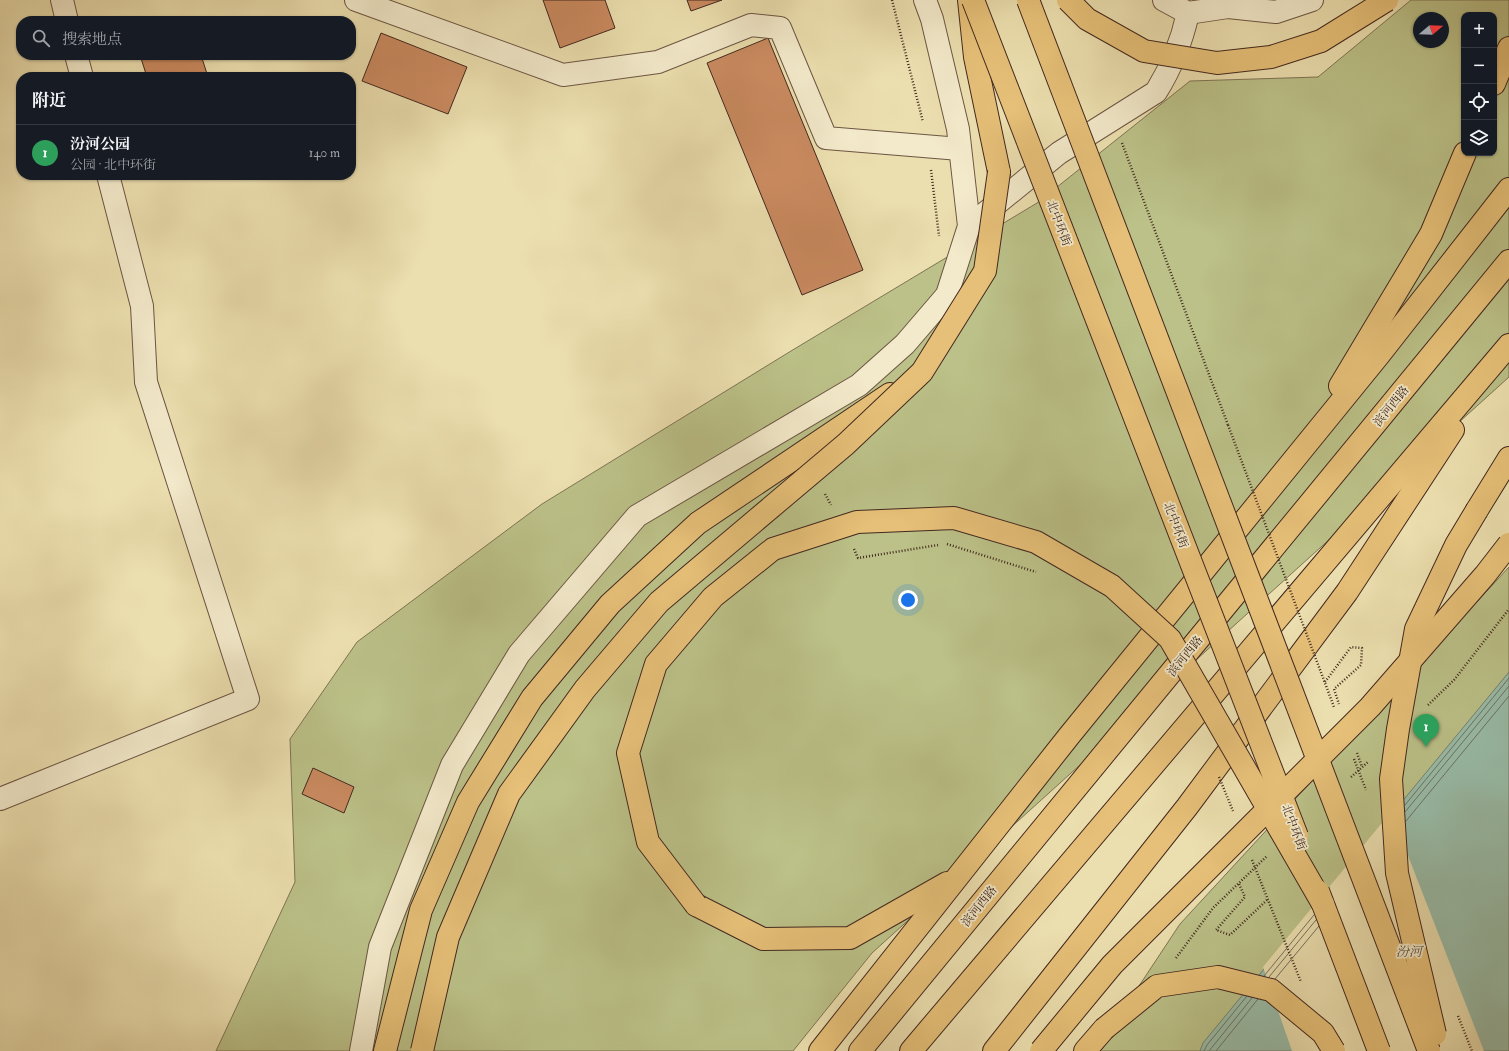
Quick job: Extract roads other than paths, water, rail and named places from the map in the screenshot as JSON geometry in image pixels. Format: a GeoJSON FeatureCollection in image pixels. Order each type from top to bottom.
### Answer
{"type":"FeatureCollection","features":[{"type":"Feature","properties":{"kind":"highway"},"geometry":{"type":"LineString","coordinates":[[422,1051],[448,937],[509,794],[580,695],[659,602],[846,444],[922,372],[985,271],[999,172],[976,57],[969,0]]}},
{"type":"Feature","properties":{"kind":"highway","name":"北中环街"},"geometry":{"type":"LineString","coordinates":[[973,0],[1380,1051]]}},
{"type":"Feature","properties":{"kind":"highway"},"geometry":{"type":"LineString","coordinates":[[1028,0],[1429,1051]]}},
{"type":"Feature","properties":{"kind":"highway"},"geometry":{"type":"LineString","coordinates":[[1068,0],[1087,19],[1144,50],[1217,63],[1272,58],[1321,41],[1387,0]]}},
{"type":"Feature","properties":{"kind":"highway"},"geometry":{"type":"LineString","coordinates":[[1497,77],[1509,48]]}},
{"type":"Feature","properties":{"kind":"highway"},"geometry":{"type":"LineString","coordinates":[[1300,452],[1431,234],[1464,156]]}},
{"type":"Feature","properties":{"kind":"highway"},"geometry":{"type":"LineString","coordinates":[[820,1051],[1069,736],[1379,355],[1509,189]]}},
{"type":"Feature","properties":{"kind":"highway","name":"滨河西路"},"geometry":{"type":"LineString","coordinates":[[860,1051],[1509,261]]}},
{"type":"Feature","properties":{"kind":"highway"},"geometry":{"type":"LineString","coordinates":[[912,1051],[1507,347]]}},
{"type":"Feature","properties":{"kind":"highway"},"geometry":{"type":"LineString","coordinates":[[994,1051],[1187,807],[1347,592],[1507,347]]}},
{"type":"Feature","properties":{"kind":"highway"},"geometry":{"type":"LineString","coordinates":[[385,1051],[421,910],[468,802],[532,698],[610,604],[698,522],[922,372]]}},
{"type":"Feature","properties":{"kind":"highway"},"geometry":{"type":"LineString","coordinates":[[1439,1051],[1397,873],[1391,779],[1398,729],[1416,629],[1456,545],[1509,458]]}},
{"type":"Feature","properties":{"kind":"highway"},"geometry":{"type":"LineString","coordinates":[[1477,510],[1509,474]]}},
{"type":"Feature","properties":{"kind":"highway"},"geometry":{"type":"LineString","coordinates":[[956,878],[850,938],[764,939],[696,905],[648,842],[628,753],[656,664],[713,597],[773,549],[857,522],[954,518],[1036,542],[1112,586],[1170,639],[1323,904]]}},
{"type":"Feature","properties":{"kind":"highway"},"geometry":{"type":"LineString","coordinates":[[1041,1051],[1112,965],[1370,707],[1485,575],[1509,544]]}},
{"type":"Feature","properties":{"kind":"highway"},"geometry":{"type":"LineString","coordinates":[[1085,1051],[1104,1029],[1157,986],[1218,977],[1271,990],[1322,1033],[1334,1051]]}},
{"type":"Feature","properties":{"kind":"street"},"geometry":{"type":"LineString","coordinates":[[62,0],[66,16]]}},
{"type":"Feature","properties":{"kind":"street"},"geometry":{"type":"LineString","coordinates":[[356,0],[563,75],[658,62],[751,25],[780,28],[826,138],[960,149]]}},
{"type":"Feature","properties":{"kind":"street"},"geometry":{"type":"LineString","coordinates":[[361,1051],[380,947],[452,765],[518,654],[637,516],[859,385],[905,344],[947,295],[969,226],[958,129],[932,19],[925,0]]}},
{"type":"Feature","properties":{"kind":"street"},"geometry":{"type":"LineString","coordinates":[[1164,0],[1188,13],[1228,7],[1276,12],[1312,0]]}},
{"type":"Feature","properties":{"kind":"street"},"geometry":{"type":"LineString","coordinates":[[969,226],[1059,153],[1156,92],[1166,76],[1184,29],[1188,13]]}},
{"type":"Feature","properties":{"kind":"street"},"geometry":{"type":"LineString","coordinates":[[77,60],[81,72]]}},
{"type":"Feature","properties":{"kind":"street"},"geometry":{"type":"LineString","coordinates":[[0,799],[248,699],[146,382],[142,306],[109,180]]}},
{"type":"Feature","properties":{"kind":"water","name":"汾河"},"geometry":{"type":"Polygon","coordinates":[[[1509,672],[1509,1051],[1200,1051],[1203,1043],[1509,672]]]}},
{"type":"Feature","properties":{"kind":"place","name":"汾河公园"},"geometry":{"type":"Point","coordinates":[1426,747]}}]}
